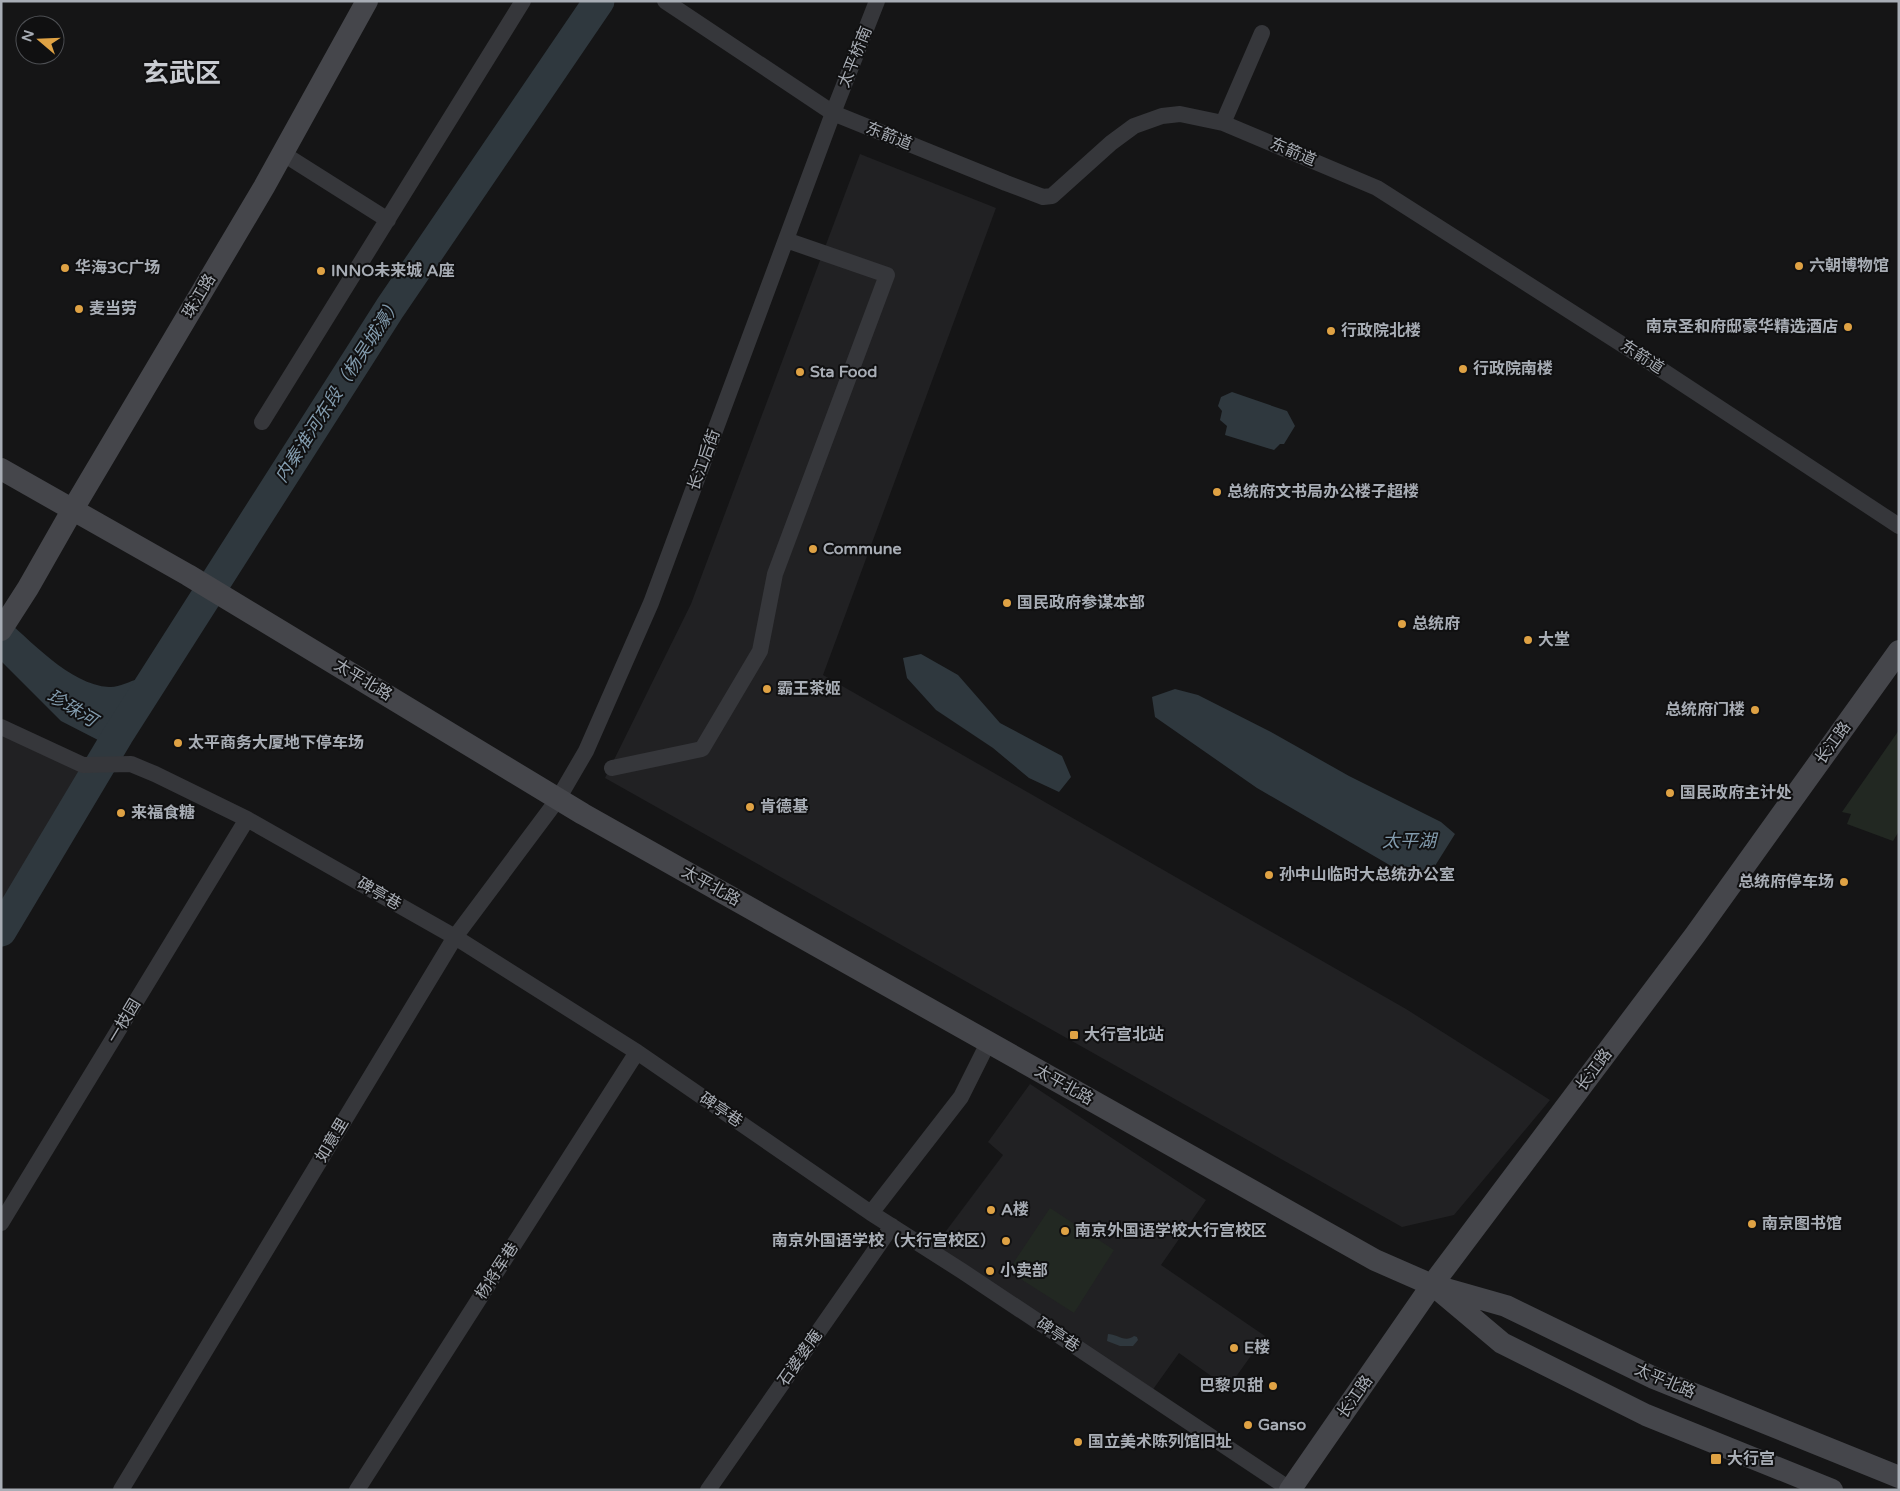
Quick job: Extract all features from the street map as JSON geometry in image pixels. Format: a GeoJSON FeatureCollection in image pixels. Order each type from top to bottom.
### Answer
{"type":"FeatureCollection","features":[{"type":"Feature","properties":{"kind":"main road","name":"珠江路"},"geometry":{"type":"LineString","coordinates":[[1,630],[28,588],[282,153],[367,1]]}},
{"type":"Feature","properties":{"kind":"main road","name":"太平北路"},"geometry":{"type":"LineString","coordinates":[[1,469],[188,574],[558,799],[1375,1260],[1432,1285],[1506,1306],[1654,1378],[1899,1477]]}},
{"type":"Feature","properties":{"kind":"main road","name":"长江路"},"geometry":{"type":"LineString","coordinates":[[1290,1490],[1432,1285],[1695,935],[1899,651]]}},
{"type":"Feature","properties":{"kind":"main road","name":"太平北路"},"geometry":{"type":"LineString","coordinates":[[1432,1285],[1502,1343],[1646,1415],[1832,1490]]}},
{"type":"Feature","properties":{"kind":"street"},"geometry":{"type":"LineString","coordinates":[[262,422],[523,1]]}},
{"type":"Feature","properties":{"kind":"street","name":"东箭道"},"geometry":{"type":"LineString","coordinates":[[666,1],[833,113],[1043,197],[1052,196],[1110,143],[1134,126],[1162,116],[1180,114],[1223,123],[1377,188],[1645,359],[1899,526]]}},
{"type":"Feature","properties":{"kind":"street","name":"太平桥南"},"geometry":{"type":"LineString","coordinates":[[833,113],[877,1]]}},
{"type":"Feature","properties":{"kind":"street"},"geometry":{"type":"LineString","coordinates":[[1223,123],[1262,33]]}},
{"type":"Feature","properties":{"kind":"street","name":"长江后街"},"geometry":{"type":"LineString","coordinates":[[558,799],[586,752],[652,603],[833,113]]}},
{"type":"Feature","properties":{"kind":"street"},"geometry":{"type":"LineString","coordinates":[[282,153],[388,220]]}},
{"type":"Feature","properties":{"kind":"street"},"geometry":{"type":"LineString","coordinates":[[612,768],[702,749],[760,651],[775,574],[887,275],[786,240]]}},
{"type":"Feature","properties":{"kind":"street","name":"碑亭巷"},"geometry":{"type":"LineString","coordinates":[[1,727],[83,765],[131,764],[247,819],[455,937],[637,1052],[872,1213],[1290,1490]]}},
{"type":"Feature","properties":{"kind":"street","name":"如意里"},"geometry":{"type":"LineString","coordinates":[[121,1490],[455,937],[558,799]]}},
{"type":"Feature","properties":{"kind":"street","name":"一枝园"},"geometry":{"type":"LineString","coordinates":[[1,1223],[247,819]]}},
{"type":"Feature","properties":{"kind":"street"},"geometry":{"type":"LineString","coordinates":[[872,1213],[960,1097],[988,1043]]}},
{"type":"Feature","properties":{"kind":"street","name":"杨将军巷"},"geometry":{"type":"LineString","coordinates":[[357,1490],[637,1052]]}},
{"type":"Feature","properties":{"kind":"street","name":"石婆婆庵"},"geometry":{"type":"LineString","coordinates":[[708,1490],[892,1226]]}},
{"type":"Feature","properties":{"kind":"shaded area"},"geometry":{"type":"Polygon","coordinates":[[[860,154],[996,208],[823,675],[1406,1009],[1550,1100],[1454,1215],[1402,1227],[605,778],[691,604],[860,154]]]}},
{"type":"Feature","properties":{"kind":"shaded area"},"geometry":{"type":"Polygon","coordinates":[[[1,727],[83,765],[1,905],[1,727]]]}},
{"type":"Feature","properties":{"kind":"shaded area"},"geometry":{"type":"Polygon","coordinates":[[[1899,730],[1899,831],[1893,841],[1847,824],[1851,814],[1842,812],[1899,730]]]}},
{"type":"Feature","properties":{"kind":"shaded area","name":"南京外国语学校大行宫校区"},"geometry":{"type":"Polygon","coordinates":[[[1030,1084],[1206,1200],[1161,1265],[1265,1336],[1228,1388],[1179,1353],[1149,1395],[931,1251],[1003,1155],[988,1142],[1030,1084]]]}},
{"type":"Feature","properties":{"kind":"shaded area"},"geometry":{"type":"Polygon","coordinates":[[[1050,1208],[1114,1250],[1074,1313],[1008,1271],[1050,1208]]]}},
{"type":"Feature","properties":{"kind":"water"},"geometry":{"type":"Polygon","coordinates":[[[1232,392],[1287,411],[1295,426],[1284,444],[1280,444],[1274,450],[1225,435],[1227,426],[1220,420],[1222,411],[1218,406],[1221,397],[1232,392]]]}},
{"type":"Feature","properties":{"kind":"water","name":"珍珠河"},"geometry":{"type":"Polygon","coordinates":[[[1,615],[37,648],[65,670],[80,678],[94,684],[109,687],[138,679],[98,740],[61,721],[1,661],[1,615]]]}},
{"type":"Feature","properties":{"kind":"water"},"geometry":{"type":"Polygon","coordinates":[[[921,654],[958,675],[1000,723],[1062,756],[1071,777],[1059,792],[1029,778],[993,748],[936,710],[907,678],[903,658],[921,654]]]}},
{"type":"Feature","properties":{"kind":"water","name":"太平湖"},"geometry":{"type":"Polygon","coordinates":[[[1175,689],[1198,695],[1271,732],[1349,776],[1441,822],[1455,834],[1433,869],[1417,881],[1257,788],[1155,717],[1152,697],[1175,689]]]}},
{"type":"Feature","properties":{"kind":"water"},"geometry":{"type":"Polygon","coordinates":[[[1108,1334],[1127,1339],[1134,1336],[1138,1340],[1133,1346],[1120,1346],[1107,1341],[1108,1334]]]}},
{"type":"Feature","properties":{"kind":"waterway","name":"内秦淮河东段（杨吴城濠）"},"geometry":{"type":"LineString","coordinates":[[1,931],[118,735],[390,308],[599,1]]}},
{"type":"Feature","properties":{"kind":"place","name":"六朝博物馆"},"geometry":{"type":"Point","coordinates":[1799,266]}},
{"type":"Feature","properties":{"kind":"place","name":"华海3C广场"},"geometry":{"type":"Point","coordinates":[65,268]}},
{"type":"Feature","properties":{"kind":"place","name":"INNO未来城 A座"},"geometry":{"type":"Point","coordinates":[321,271]}},
{"type":"Feature","properties":{"kind":"place","name":"麦当劳"},"geometry":{"type":"Point","coordinates":[79,309]}},
{"type":"Feature","properties":{"kind":"place","name":"南京圣和府邸豪华精选酒店"},"geometry":{"type":"Point","coordinates":[1848,327]}},
{"type":"Feature","properties":{"kind":"place","name":"行政院北楼"},"geometry":{"type":"Point","coordinates":[1331,331]}},
{"type":"Feature","properties":{"kind":"place","name":"行政院南楼"},"geometry":{"type":"Point","coordinates":[1463,369]}},
{"type":"Feature","properties":{"kind":"place","name":"Sta Food"},"geometry":{"type":"Point","coordinates":[800,372]}},
{"type":"Feature","properties":{"kind":"place","name":"总统府文书局办公楼子超楼"},"geometry":{"type":"Point","coordinates":[1217,492]}},
{"type":"Feature","properties":{"kind":"place","name":"Commune"},"geometry":{"type":"Point","coordinates":[813,549]}},
{"type":"Feature","properties":{"kind":"place","name":"国民政府参谋本部"},"geometry":{"type":"Point","coordinates":[1007,603]}},
{"type":"Feature","properties":{"kind":"place","name":"总统府"},"geometry":{"type":"Point","coordinates":[1402,624]}},
{"type":"Feature","properties":{"kind":"place","name":"大堂"},"geometry":{"type":"Point","coordinates":[1528,640]}},
{"type":"Feature","properties":{"kind":"place","name":"霸王茶姬"},"geometry":{"type":"Point","coordinates":[767,689]}},
{"type":"Feature","properties":{"kind":"place","name":"总统府门楼"},"geometry":{"type":"Point","coordinates":[1755,710]}},
{"type":"Feature","properties":{"kind":"place","name":"太平商务大厦地下停车场"},"geometry":{"type":"Point","coordinates":[178,743]}},
{"type":"Feature","properties":{"kind":"place","name":"国民政府主计处"},"geometry":{"type":"Point","coordinates":[1670,793]}},
{"type":"Feature","properties":{"kind":"place","name":"肯德基"},"geometry":{"type":"Point","coordinates":[750,807]}},
{"type":"Feature","properties":{"kind":"place","name":"来福食糖"},"geometry":{"type":"Point","coordinates":[121,813]}},
{"type":"Feature","properties":{"kind":"place","name":"孙中山临时大总统办公室"},"geometry":{"type":"Point","coordinates":[1269,875]}},
{"type":"Feature","properties":{"kind":"place","name":"总统府停车场"},"geometry":{"type":"Point","coordinates":[1844,882]}},
{"type":"Feature","properties":{"kind":"place","name":"大行宫北站"},"geometry":{"type":"Point","coordinates":[1074,1035]}},
{"type":"Feature","properties":{"kind":"place","name":"A楼"},"geometry":{"type":"Point","coordinates":[991,1210]}},
{"type":"Feature","properties":{"kind":"place","name":"南京图书馆"},"geometry":{"type":"Point","coordinates":[1752,1224]}},
{"type":"Feature","properties":{"kind":"place","name":"南京外国语学校大行宫校区"},"geometry":{"type":"Point","coordinates":[1065,1231]}},
{"type":"Feature","properties":{"kind":"place","name":"南京外国语学校（大行宫校区）"},"geometry":{"type":"Point","coordinates":[1006,1241]}},
{"type":"Feature","properties":{"kind":"place","name":"小卖部"},"geometry":{"type":"Point","coordinates":[990,1271]}},
{"type":"Feature","properties":{"kind":"place","name":"E楼"},"geometry":{"type":"Point","coordinates":[1234,1348]}},
{"type":"Feature","properties":{"kind":"place","name":"巴黎贝甜"},"geometry":{"type":"Point","coordinates":[1273,1386]}},
{"type":"Feature","properties":{"kind":"place","name":"Ganso"},"geometry":{"type":"Point","coordinates":[1248,1425]}},
{"type":"Feature","properties":{"kind":"place","name":"国立美术陈列馆旧址"},"geometry":{"type":"Point","coordinates":[1078,1442]}},
{"type":"Feature","properties":{"kind":"place","name":"大行宫"},"geometry":{"type":"Point","coordinates":[1716,1459]}},
{"type":"Feature","properties":{"kind":"district","name":"玄武区"},"geometry":{"type":"Point","coordinates":[182,73]}}]}
